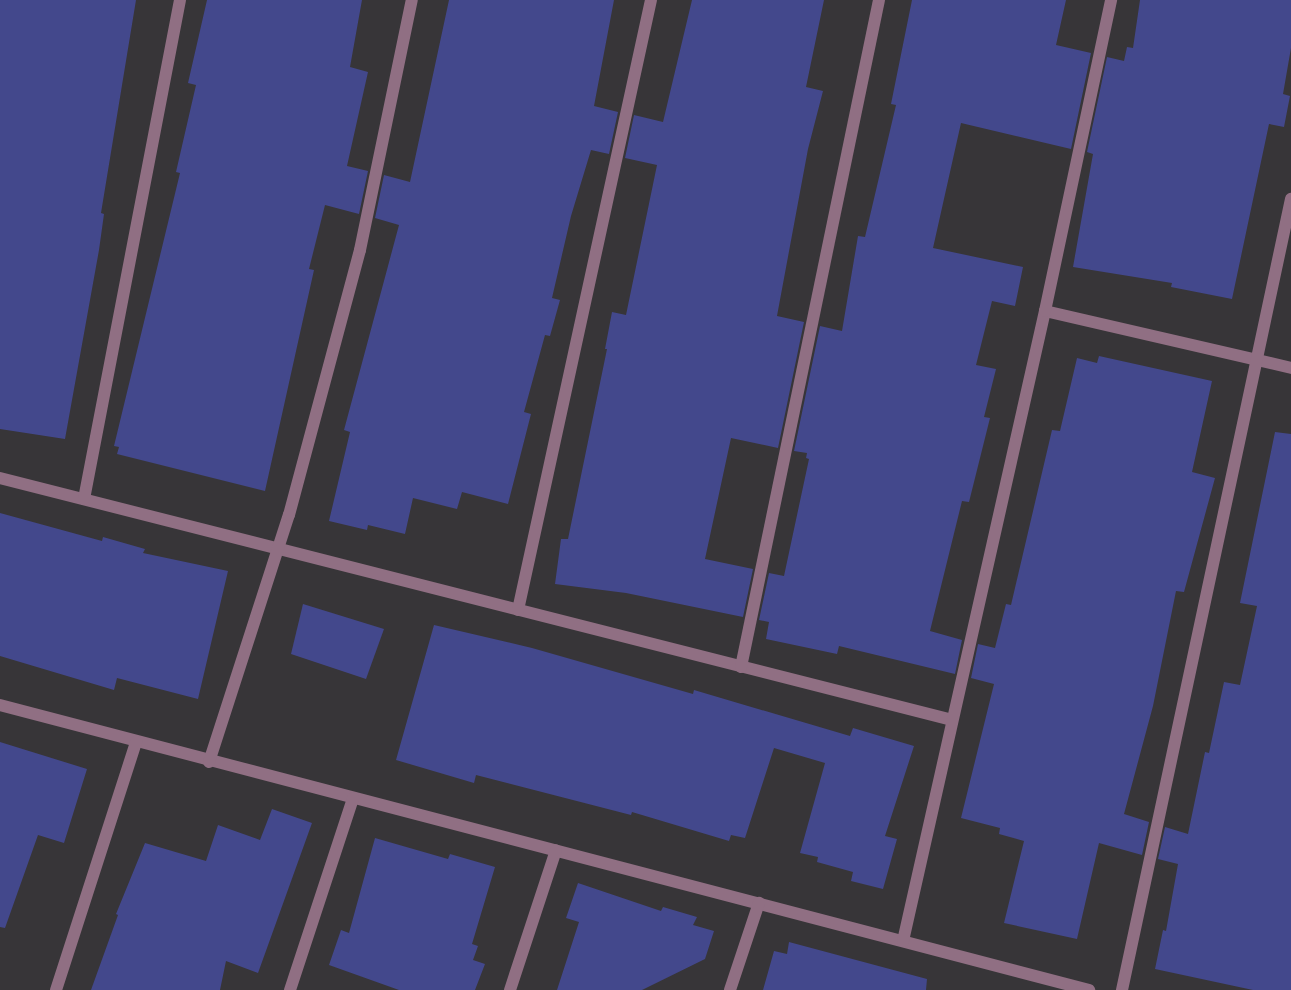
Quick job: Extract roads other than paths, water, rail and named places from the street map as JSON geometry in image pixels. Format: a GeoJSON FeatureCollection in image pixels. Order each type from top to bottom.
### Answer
{"type":"FeatureCollection","features":[{"type":"Feature","properties":{"kind":"street"},"geometry":{"type":"LineString","coordinates":[[84,499],[180,0]]}},
{"type":"Feature","properties":{"kind":"street"},"geometry":{"type":"LineString","coordinates":[[209,762],[280,549],[360,250],[412,0]]}},
{"type":"Feature","properties":{"kind":"street"},"geometry":{"type":"LineString","coordinates":[[518,610],[651,0]]}},
{"type":"Feature","properties":{"kind":"street"},"geometry":{"type":"LineString","coordinates":[[741,667],[879,0]]}},
{"type":"Feature","properties":{"kind":"street"},"geometry":{"type":"LineString","coordinates":[[903,941],[1045,311],[1111,0]]}},
{"type":"Feature","properties":{"kind":"street"},"geometry":{"type":"LineString","coordinates":[[1122,990],[1291,199]]}},
{"type":"Feature","properties":{"kind":"street"},"geometry":{"type":"LineString","coordinates":[[1045,311],[1291,368]]}},
{"type":"Feature","properties":{"kind":"street"},"geometry":{"type":"LineString","coordinates":[[0,478],[952,720]]}},
{"type":"Feature","properties":{"kind":"street"},"geometry":{"type":"LineString","coordinates":[[0,705],[209,762],[556,850],[1089,990]]}},
{"type":"Feature","properties":{"kind":"street"},"geometry":{"type":"LineString","coordinates":[[56,990],[136,742]]}},
{"type":"Feature","properties":{"kind":"street"},"geometry":{"type":"LineString","coordinates":[[290,990],[352,798]]}},
{"type":"Feature","properties":{"kind":"street"},"geometry":{"type":"LineString","coordinates":[[510,990],[556,850]]}},
{"type":"Feature","properties":{"kind":"street"},"geometry":{"type":"LineString","coordinates":[[730,990],[759,903]]}}]}
